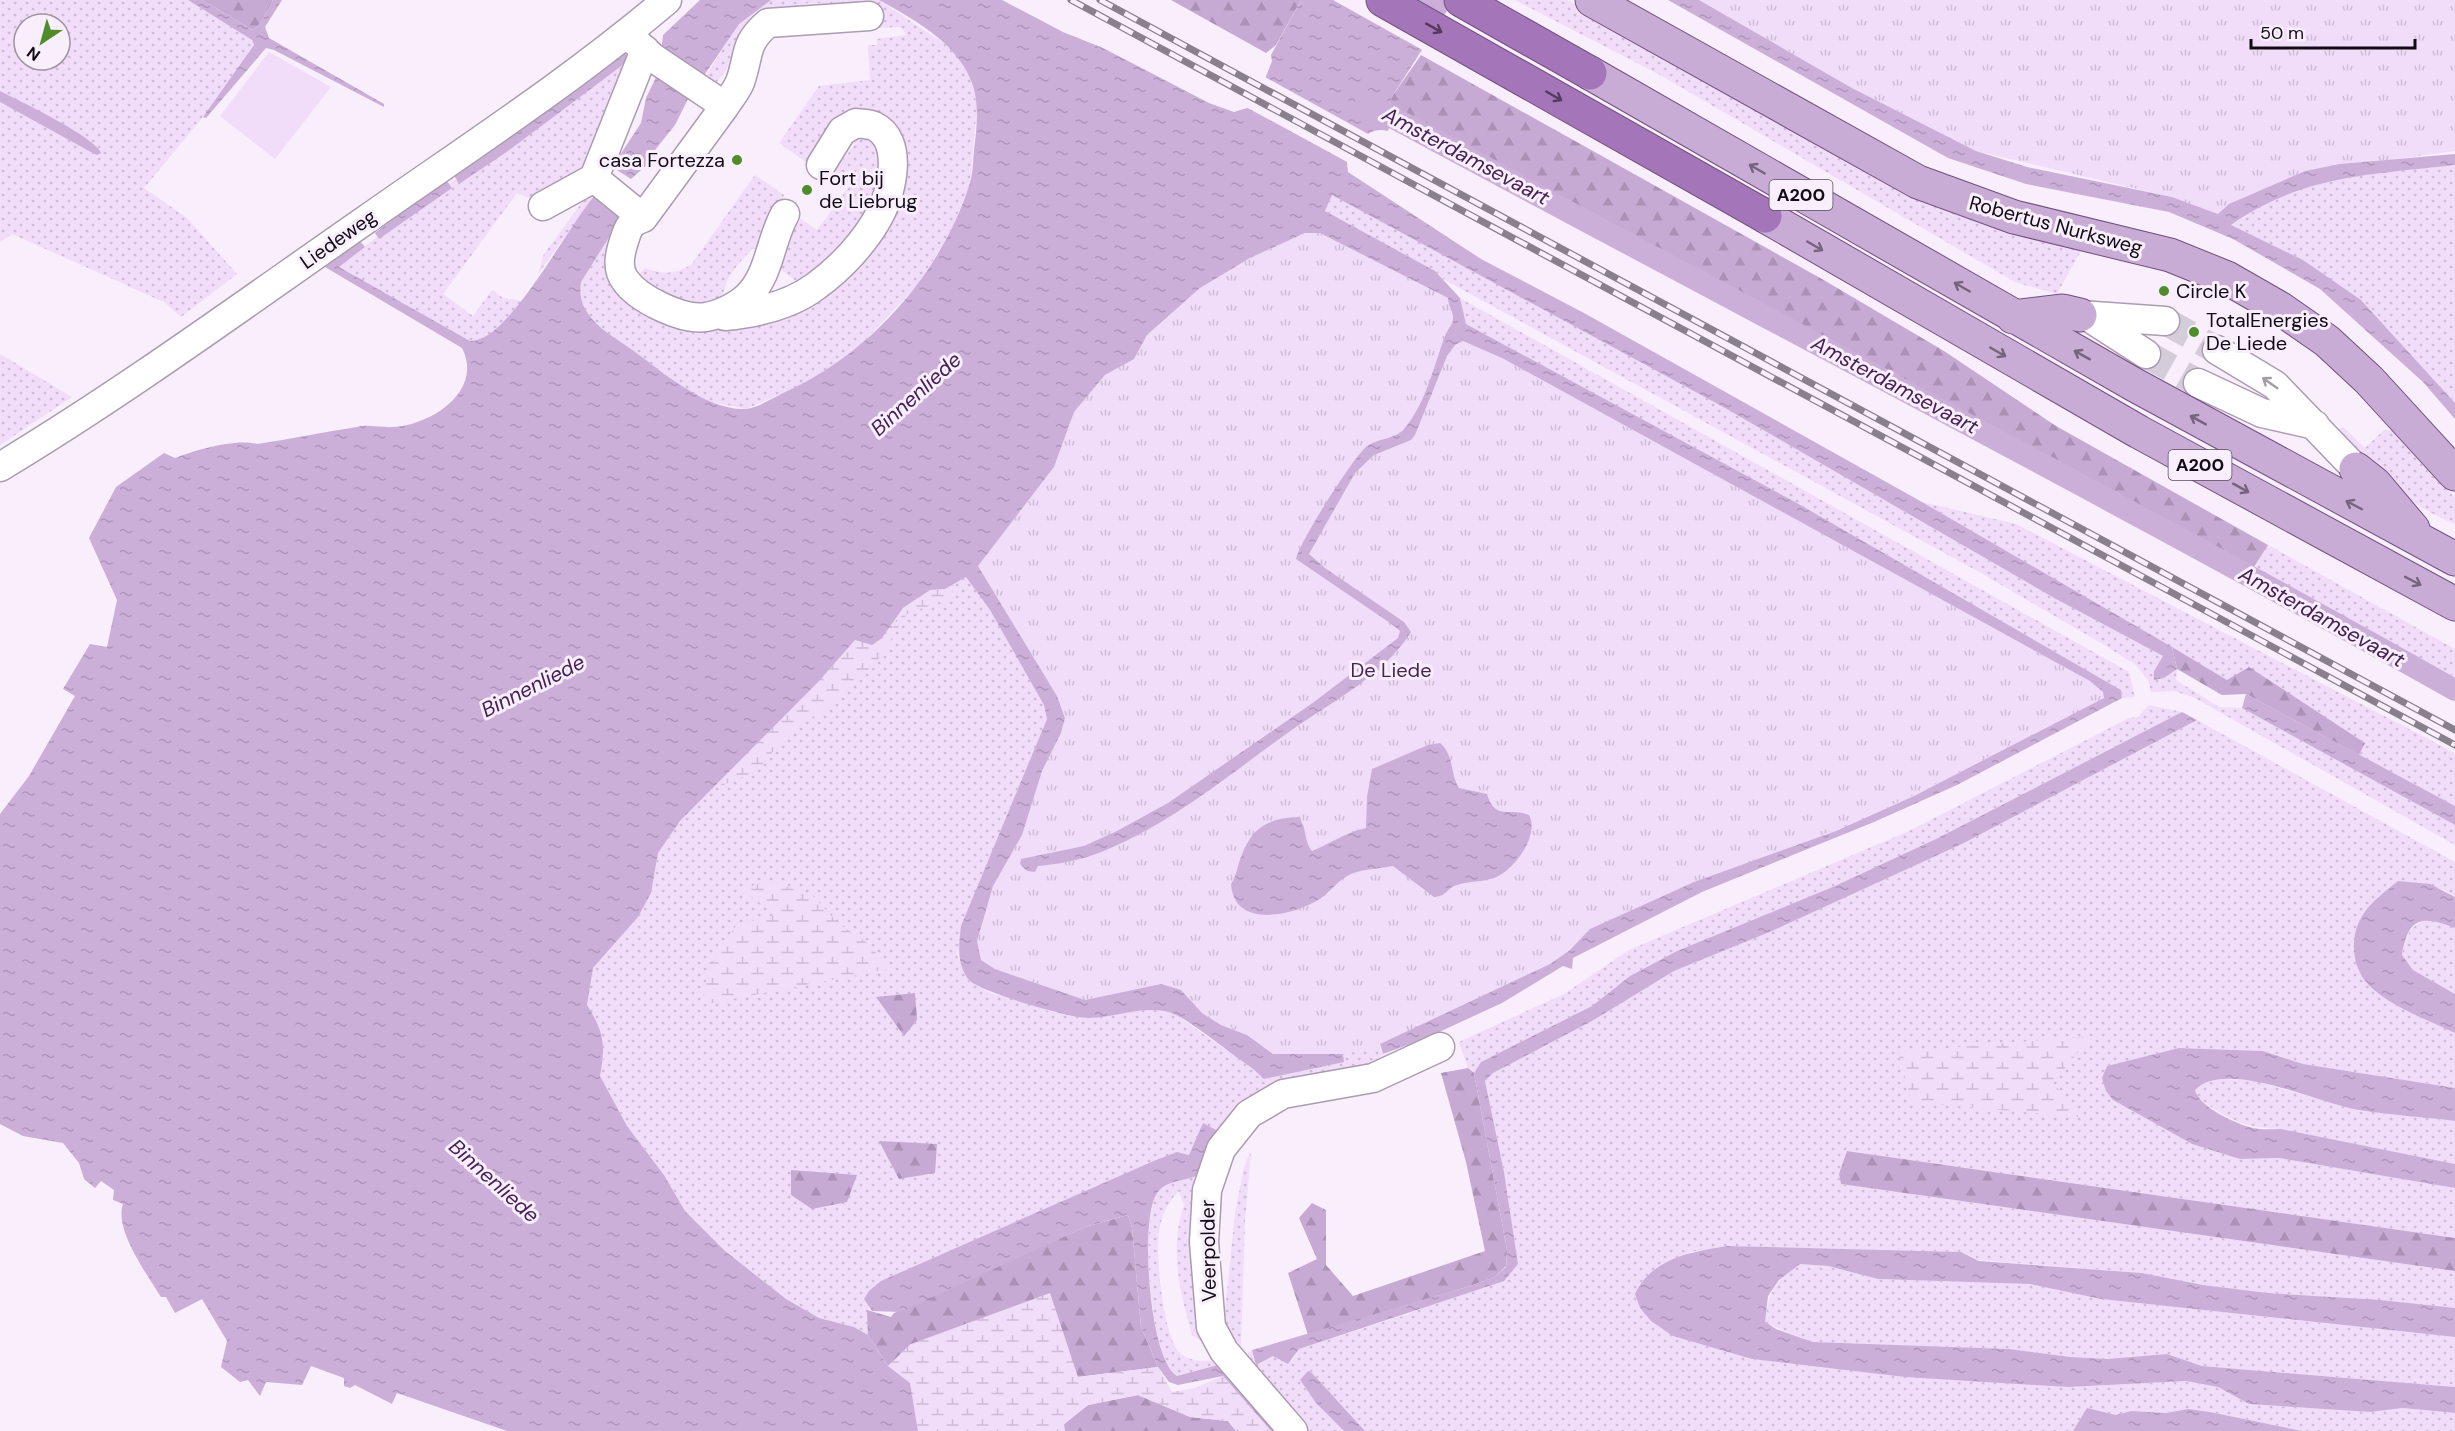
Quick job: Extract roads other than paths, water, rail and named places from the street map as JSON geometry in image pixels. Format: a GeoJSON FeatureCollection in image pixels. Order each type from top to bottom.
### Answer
{"type":"FeatureCollection","features":[{"type":"Feature","properties":{"kind":"highway","name":"A200"},"geometry":{"type":"LineString","coordinates":[[1383,0],[1764,216]]}},
{"type":"Feature","properties":{"kind":"highway","name":"A200"},"geometry":{"type":"LineString","coordinates":[[1461,0],[1590,73]]}},
{"type":"Feature","properties":{"kind":"main road","name":"Robertus Nurksweg"},"geometry":{"type":"LineString","coordinates":[[1592,0],[1918,182],[2014,217],[2170,255],[2227,278],[2281,309],[2326,341],[2369,380],[2455,474]]}},
{"type":"Feature","properties":{"kind":"main road","name":"A200"},"geometry":{"type":"LineString","coordinates":[[1590,73],[2013,317],[2455,559]]}},
{"type":"Feature","properties":{"kind":"main road","name":"A200"},"geometry":{"type":"LineString","coordinates":[[1764,216],[2139,432],[2455,604]]}},
{"type":"Feature","properties":{"kind":"main road"},"geometry":{"type":"LineString","coordinates":[[2013,317],[2063,311],[2080,315]]}},
{"type":"Feature","properties":{"kind":"main road","name":"A200"},"geometry":{"type":"LineString","coordinates":[[2356,469],[2375,484],[2424,542]]}},
{"type":"Feature","properties":{"kind":"street","name":"Liedeweg"},"geometry":{"type":"LineString","coordinates":[[0,467],[51,436],[641,47],[667,0]]}},
{"type":"Feature","properties":{"kind":"street"},"geometry":{"type":"LineString","coordinates":[[821,165],[842,131],[856,123],[875,126],[885,136],[894,158],[892,178],[881,213],[860,243],[815,287],[790,301],[765,309],[705,318],[679,315],[645,298],[624,279],[618,257],[629,227],[633,221],[644,218],[715,99],[740,84],[745,56],[752,41],[768,23],[869,16]]}},
{"type":"Feature","properties":{"kind":"street"},"geometry":{"type":"LineString","coordinates":[[543,206],[594,178],[641,47],[715,99]]}},
{"type":"Feature","properties":{"kind":"street"},"geometry":{"type":"LineString","coordinates":[[594,178],[644,218]]}},
{"type":"Feature","properties":{"kind":"street"},"geometry":{"type":"LineString","coordinates":[[705,318],[726,310],[747,297],[762,279],[776,230],[786,214]]}},
{"type":"Feature","properties":{"kind":"street"},"geometry":{"type":"LineString","coordinates":[[2080,315],[2165,321]]}},
{"type":"Feature","properties":{"kind":"street"},"geometry":{"type":"LineString","coordinates":[[2080,315],[2099,321],[2146,354]]}},
{"type":"Feature","properties":{"kind":"street","name":"A200"},"geometry":{"type":"LineString","coordinates":[[2217,350],[2274,385],[2316,425],[2356,469]]}},
{"type":"Feature","properties":{"kind":"street"},"geometry":{"type":"LineString","coordinates":[[2198,383],[2262,413],[2316,425]]}},
{"type":"Feature","properties":{"kind":"street","name":"Veerpolder"},"geometry":{"type":"LineString","coordinates":[[1293,1431],[1224,1351],[1211,1327],[1204,1242],[1206,1199],[1221,1149],[1249,1114],[1283,1094],[1373,1078],[1440,1047]]}},
{"type":"Feature","properties":{"kind":"water"},"geometry":{"type":"Polygon","coordinates":[[[188,0],[202,0],[253,30],[260,24],[273,0],[282,0],[265,27],[269,38],[384,104],[384,107],[266,48],[206,118],[203,117],[254,45],[252,40],[188,0]]]}},
{"type":"Feature","properties":{"kind":"water"},"geometry":{"type":"Polygon","coordinates":[[[700,0],[771,0],[739,24],[688,99],[675,125],[651,155],[649,163],[631,179],[612,167],[641,123],[646,98],[659,71],[663,35],[700,0]]]}},
{"type":"Feature","properties":{"kind":"water","name":"Binnenliede"},"geometry":{"type":"Polygon","coordinates":[[[879,0],[1002,0],[1063,32],[1103,48],[1209,103],[1234,112],[1247,108],[1265,79],[1272,61],[1271,55],[1301,0],[1454,0],[1393,95],[1390,104],[1396,109],[1388,131],[1374,131],[1363,138],[1347,162],[1348,172],[1481,259],[1584,313],[1922,502],[2172,647],[2177,669],[2164,678],[2154,680],[2154,671],[2163,656],[2056,599],[1725,408],[1332,195],[1325,211],[1435,271],[1460,298],[1466,324],[1797,503],[2121,690],[2122,698],[1957,785],[1874,822],[1702,892],[1573,958],[1572,969],[1563,966],[1502,1003],[1424,1039],[1383,1054],[1380,1044],[1550,964],[1570,950],[1590,929],[1694,882],[1836,831],[1914,796],[2104,698],[2103,692],[2090,681],[1502,358],[1463,341],[1455,345],[1447,356],[1415,435],[1411,440],[1374,455],[1355,473],[1309,554],[1325,568],[1404,622],[1411,632],[1400,647],[1388,661],[1358,685],[1200,797],[1149,829],[1082,859],[1038,866],[1035,872],[1027,871],[1020,864],[1021,859],[1084,846],[1168,803],[1314,702],[1398,638],[1400,631],[1393,625],[1296,559],[1316,520],[1357,457],[1368,445],[1400,433],[1412,419],[1429,384],[1445,336],[1453,322],[1453,315],[1448,298],[1320,233],[1305,233],[1250,258],[1200,288],[1147,335],[1134,359],[1105,375],[1074,412],[1054,467],[978,566],[1057,696],[1065,718],[1061,733],[1042,771],[1022,835],[993,886],[977,941],[981,960],[995,969],[1085,1000],[1161,984],[1181,990],[1202,1013],[1221,1025],[1247,1035],[1273,1054],[1343,1054],[1344,1062],[1264,1079],[1198,1029],[1169,1012],[1148,1010],[1088,1018],[1078,1017],[1005,997],[968,979],[960,960],[961,926],[1047,719],[1044,705],[990,610],[966,577],[945,589],[930,590],[903,608],[882,638],[872,645],[855,640],[819,681],[680,821],[658,853],[651,893],[638,917],[593,968],[587,1005],[597,1023],[602,1039],[603,1056],[600,1076],[627,1126],[664,1175],[685,1211],[725,1251],[786,1299],[819,1318],[854,1327],[868,1335],[888,1366],[910,1383],[918,1431],[507,1431],[397,1393],[392,1404],[355,1385],[350,1388],[344,1386],[344,1378],[311,1366],[302,1385],[266,1382],[260,1396],[248,1380],[240,1382],[221,1367],[227,1341],[202,1299],[175,1313],[166,1297],[161,1297],[127,1239],[121,1215],[123,1204],[113,1200],[114,1190],[101,1181],[95,1188],[84,1179],[79,1163],[63,1143],[23,1136],[0,1124],[0,814],[29,776],[75,696],[63,689],[90,644],[107,647],[117,600],[89,538],[116,487],[164,453],[175,458],[204,448],[227,444],[257,444],[362,426],[408,425],[423,420],[450,403],[460,391],[466,378],[467,364],[462,348],[325,267],[359,240],[365,247],[339,267],[470,341],[485,337],[502,323],[520,303],[597,193],[622,211],[620,220],[581,282],[580,294],[583,304],[594,322],[685,388],[716,404],[746,409],[765,403],[814,377],[844,357],[897,309],[920,281],[940,251],[956,219],[969,186],[973,168],[977,123],[976,105],[973,87],[963,65],[954,53],[931,32],[879,0]]]}},
{"type":"Feature","properties":{"kind":"water"},"geometry":{"type":"Polygon","coordinates":[[[1668,0],[1699,0],[1852,88],[1976,151],[2027,167],[2172,197],[2218,214],[2229,204],[2305,171],[2340,164],[2455,154],[2455,165],[2366,175],[2312,186],[2258,208],[2231,225],[2303,260],[2361,300],[2455,403],[2455,419],[2423,382],[2320,289],[2233,239],[2169,212],[2026,184],[1948,158],[1668,0]]]}},
{"type":"Feature","properties":{"kind":"water"},"geometry":{"type":"Polygon","coordinates":[[[625,53],[629,59],[620,67],[508,151],[459,184],[454,175],[625,53]]]}},
{"type":"Feature","properties":{"kind":"water"},"geometry":{"type":"Polygon","coordinates":[[[0,91],[72,129],[96,146],[101,153],[97,155],[89,151],[0,102],[0,91]]]}},
{"type":"Feature","properties":{"kind":"water"},"geometry":{"type":"Polygon","coordinates":[[[446,180],[452,188],[379,239],[375,233],[446,180]]]}},
{"type":"Feature","properties":{"kind":"water"},"geometry":{"type":"Polygon","coordinates":[[[2246,694],[2455,806],[2455,825],[2242,708],[2246,694]]]}},
{"type":"Feature","properties":{"kind":"water"},"geometry":{"type":"Polygon","coordinates":[[[2182,712],[2197,720],[1964,843],[1772,931],[1674,971],[1592,1021],[1493,1073],[1485,1081],[1504,1172],[1518,1264],[1504,1281],[1299,1349],[1288,1364],[1273,1356],[1256,1365],[1252,1350],[1470,1286],[1495,1277],[1506,1267],[1507,1250],[1474,1073],[1481,1062],[1592,1006],[1630,976],[1677,951],[1835,886],[1938,838],[2182,712]]]}},
{"type":"Feature","properties":{"kind":"water"},"geometry":{"type":"Polygon","coordinates":[[[1440,743],[1448,753],[1459,788],[1487,794],[1494,808],[1503,812],[1529,815],[1531,832],[1528,842],[1517,860],[1502,874],[1494,878],[1457,885],[1442,895],[1434,897],[1393,866],[1352,874],[1326,895],[1294,911],[1266,915],[1242,908],[1235,898],[1231,884],[1245,847],[1262,826],[1269,822],[1298,817],[1312,851],[1366,828],[1367,797],[1372,769],[1428,745],[1440,743]]]}},
{"type":"Feature","properties":{"kind":"water"},"geometry":{"type":"Polygon","coordinates":[[[2398,881],[2430,884],[2455,897],[2455,928],[2434,921],[2418,922],[2408,933],[2402,955],[2413,970],[2455,994],[2455,1033],[2382,996],[2366,982],[2356,963],[2354,942],[2359,922],[2371,904],[2398,881]]]}},
{"type":"Feature","properties":{"kind":"water"},"geometry":{"type":"Polygon","coordinates":[[[2179,1048],[2263,1051],[2303,1064],[2455,1088],[2455,1121],[2359,1110],[2250,1081],[2228,1079],[2209,1081],[2195,1090],[2203,1103],[2228,1119],[2253,1128],[2281,1129],[2455,1164],[2455,1188],[2279,1158],[2240,1159],[2192,1144],[2113,1100],[2106,1091],[2102,1078],[2107,1066],[2179,1048]]]}},
{"type":"Feature","properties":{"kind":"water"},"geometry":{"type":"Polygon","coordinates":[[[1203,1123],[1220,1132],[1207,1167],[1193,1177],[1166,1185],[1156,1195],[1151,1210],[1148,1260],[1154,1318],[1160,1344],[1167,1364],[1177,1376],[1225,1363],[1285,1431],[1271,1431],[1223,1376],[1178,1385],[1169,1382],[1158,1367],[1141,1327],[1132,1228],[1128,1215],[1085,1227],[900,1312],[872,1311],[864,1299],[869,1291],[881,1281],[1156,1160],[1177,1152],[1189,1155],[1203,1123]]]}},
{"type":"Feature","properties":{"kind":"water"},"geometry":{"type":"Polygon","coordinates":[[[1727,1246],[1961,1252],[1979,1261],[2142,1273],[2203,1285],[2268,1293],[2380,1300],[2455,1308],[2455,1337],[2101,1299],[2030,1284],[1878,1279],[1828,1266],[1800,1264],[1779,1280],[1768,1296],[1765,1322],[1776,1329],[1813,1342],[2009,1349],[2107,1359],[2167,1354],[2202,1366],[2455,1387],[2455,1413],[2403,1408],[2370,1412],[2249,1404],[2218,1387],[2186,1381],[2068,1387],[1905,1377],[1752,1359],[1673,1336],[1651,1321],[1640,1308],[1635,1294],[1651,1272],[1687,1254],[1727,1246]]]}},
{"type":"Feature","properties":{"kind":"water"},"geometry":{"type":"Polygon","coordinates":[[[1308,1371],[1365,1431],[1344,1431],[1316,1403],[1300,1380],[1308,1371]]]}},
{"type":"Feature","properties":{"kind":"water"},"geometry":{"type":"Polygon","coordinates":[[[2087,1408],[2116,1415],[2131,1411],[2166,1413],[2188,1409],[2302,1431],[2073,1431],[2087,1408]]]}},
{"type":"Feature","properties":{"kind":"waterway","name":"Amsterdamsevaart"},"geometry":{"type":"LineString","coordinates":[[1366,103],[2048,467],[2455,690]]}},
{"type":"Feature","properties":{"kind":"tunnel"},"geometry":{"type":"LineString","coordinates":[[2165,321],[2217,350]]}},
{"type":"Feature","properties":{"kind":"tunnel"},"geometry":{"type":"LineString","coordinates":[[2146,354],[2198,383]]}},
{"type":"Feature","properties":{"kind":"railway"},"geometry":{"type":"LineString","coordinates":[[1071,0],[2455,745]]}},
{"type":"Feature","properties":{"kind":"railway"},"geometry":{"type":"LineString","coordinates":[[1100,0],[2455,730]]}},
{"type":"Feature","properties":{"kind":"place","name":"casa Fortezza"},"geometry":{"type":"Point","coordinates":[737,160]}},
{"type":"Feature","properties":{"kind":"place","name":"Fort bij de Liebrug"},"geometry":{"type":"Point","coordinates":[807,190]}},
{"type":"Feature","properties":{"kind":"place","name":"Circle K"},"geometry":{"type":"Point","coordinates":[2164,291]}},
{"type":"Feature","properties":{"kind":"place","name":"TotalEnergies De Liede"},"geometry":{"type":"Point","coordinates":[2194,332]}},
{"type":"Feature","properties":{"kind":"park label","name":"De Liede"},"geometry":{"type":"Point","coordinates":[1391,670]}}]}
